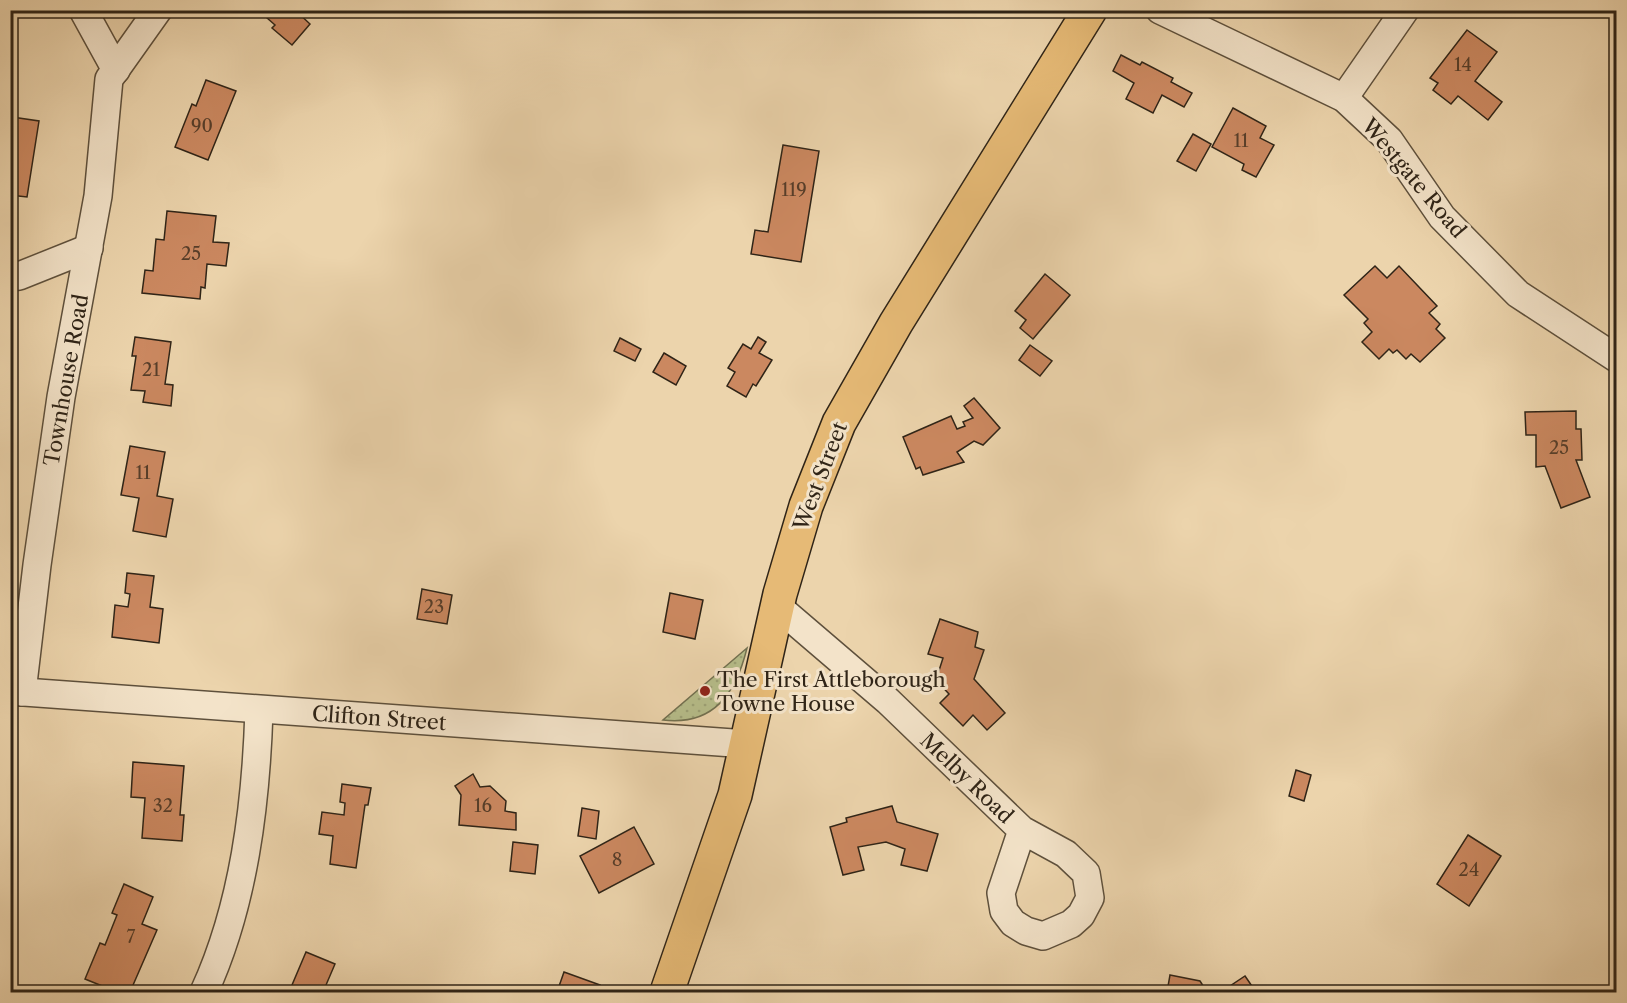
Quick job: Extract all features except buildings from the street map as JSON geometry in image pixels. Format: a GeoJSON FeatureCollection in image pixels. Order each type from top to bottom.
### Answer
{"type":"FeatureCollection","features":[{"type":"Feature","properties":{"kind":"main road","name":"West Street"},"geometry":{"type":"LineString","coordinates":[[667,993],[735,795],[777,606],[806,506],[839,423],[896,323],[1090,10]]}},
{"type":"Feature","properties":{"kind":"street"},"geometry":{"type":"LineString","coordinates":[[83,10],[116,70]]}},
{"type":"Feature","properties":{"kind":"street","name":"Townhouse Road"},"geometry":{"type":"LineString","coordinates":[[16,691],[62,398],[99,196],[109,79],[158,10]]}},
{"type":"Feature","properties":{"kind":"street","name":"Westgate Road"},"geometry":{"type":"LineString","coordinates":[[1160,10],[1344,98],[1389,140],[1442,217],[1518,294],[1617,358]]}},
{"type":"Feature","properties":{"kind":"street"},"geometry":{"type":"LineString","coordinates":[[1344,98],[1405,10]]}},
{"type":"Feature","properties":{"kind":"street"},"geometry":{"type":"LineString","coordinates":[[10,277],[19,276],[89,248]]}},
{"type":"Feature","properties":{"kind":"street","name":"Melby Road"},"geometry":{"type":"LineString","coordinates":[[777,606],[888,701],[1022,830]]}},
{"type":"Feature","properties":{"kind":"street","name":"Clifton Street"},"geometry":{"type":"LineString","coordinates":[[16,691],[747,744]]}},
{"type":"Feature","properties":{"kind":"street"},"geometry":{"type":"LineString","coordinates":[[204,993],[216,966],[244,863],[257,769],[259,710]]}},
{"type":"Feature","properties":{"kind":"green space"},"geometry":{"type":"Polygon","coordinates":[[[747,648],[736,679],[720,703],[709,712],[696,718],[663,720],[747,648]]]}},
{"type":"Feature","properties":{"kind":"place","name":"The First Attleborough Towne House"},"geometry":{"type":"Point","coordinates":[705,691]}}]}
